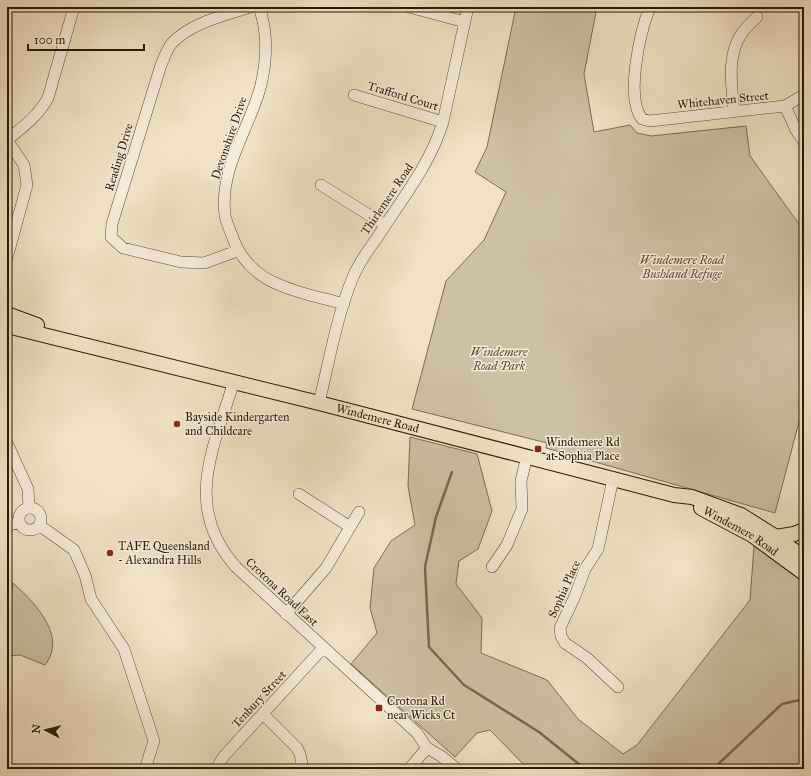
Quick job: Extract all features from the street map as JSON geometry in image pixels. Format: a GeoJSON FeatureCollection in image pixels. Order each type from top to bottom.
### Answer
{"type":"FeatureCollection","features":[{"type":"Feature","properties":{"kind":"main road","name":"Windemere Road"},"geometry":{"type":"LineString","coordinates":[[7,314],[80,342]]}},
{"type":"Feature","properties":{"kind":"main road","name":"Windemere Road"},"geometry":{"type":"LineString","coordinates":[[7,326],[80,342],[234,381],[527,456],[613,480],[674,495],[692,497],[741,514],[776,536],[801,560]]}},
{"type":"Feature","properties":{"kind":"main road","name":"Windemere Road"},"geometry":{"type":"LineString","coordinates":[[674,495],[801,560]]}},
{"type":"Feature","properties":{"kind":"main road"},"geometry":{"type":"LineString","coordinates":[[776,536],[794,534],[804,530]]}},
{"type":"Feature","properties":{"kind":"street"},"geometry":{"type":"LineString","coordinates":[[7,258],[27,185],[24,164],[7,140],[34,118],[45,103],[74,7]]}},
{"type":"Feature","properties":{"kind":"street","name":"Reading Drive"},"geometry":{"type":"LineString","coordinates":[[237,251],[204,263],[181,262],[123,248],[111,237],[112,224],[158,72],[172,44],[184,33],[204,22],[250,7]]}},
{"type":"Feature","properties":{"kind":"street","name":"Devonshire Drive"},"geometry":{"type":"LineString","coordinates":[[259,7],[266,39],[265,61],[261,85],[229,171],[225,191],[225,215],[237,251],[255,271],[279,285],[344,304]]}},
{"type":"Feature","properties":{"kind":"street"},"geometry":{"type":"LineString","coordinates":[[409,7],[465,22]]}},
{"type":"Feature","properties":{"kind":"street","name":"Thirlemere Road"},"geometry":{"type":"LineString","coordinates":[[319,403],[344,304],[354,276],[430,156],[443,122],[468,7]]}},
{"type":"Feature","properties":{"kind":"street","name":"Whitehaven Street"},"geometry":{"type":"LineString","coordinates":[[650,7],[644,23],[634,75],[636,109],[642,119],[650,121],[785,106],[804,95]]}},
{"type":"Feature","properties":{"kind":"street"},"geometry":{"type":"LineString","coordinates":[[734,112],[730,71],[734,50],[741,33],[757,17]]}},
{"type":"Feature","properties":{"kind":"street","name":"Trafford Court"},"geometry":{"type":"LineString","coordinates":[[354,95],[443,122]]}},
{"type":"Feature","properties":{"kind":"street"},"geometry":{"type":"LineString","coordinates":[[785,106],[796,130],[804,142]]}},
{"type":"Feature","properties":{"kind":"street"},"geometry":{"type":"LineString","coordinates":[[321,185],[385,225]]}},
{"type":"Feature","properties":{"kind":"street","name":"Crotona Road East"},"geometry":{"type":"LineString","coordinates":[[234,381],[206,478],[206,502],[210,524],[218,543],[233,564],[417,733],[427,748],[441,756],[457,769]]}},
{"type":"Feature","properties":{"kind":"street"},"geometry":{"type":"LineString","coordinates":[[7,443],[28,489],[29,508]]}},
{"type":"Feature","properties":{"kind":"street"},"geometry":{"type":"LineString","coordinates":[[492,567],[507,545],[522,509],[521,481],[527,456]]}},
{"type":"Feature","properties":{"kind":"street","name":"Sophia Place"},"geometry":{"type":"LineString","coordinates":[[613,480],[598,549],[585,569],[575,596],[560,628],[561,636],[565,643],[587,658],[618,687]]}},
{"type":"Feature","properties":{"kind":"street"},"geometry":{"type":"LineString","coordinates":[[299,494],[350,527]]}},
{"type":"Feature","properties":{"kind":"street"},"geometry":{"type":"LineString","coordinates":[[29,508],[35,509],[40,515],[39,525],[37,528],[29,530],[23,528],[19,522],[20,514],[29,508]]}},
{"type":"Feature","properties":{"kind":"street"},"geometry":{"type":"LineString","coordinates":[[286,614],[326,568],[359,512]]}},
{"type":"Feature","properties":{"kind":"street"},"geometry":{"type":"LineString","coordinates":[[7,525],[19,522]]}},
{"type":"Feature","properties":{"kind":"street"},"geometry":{"type":"LineString","coordinates":[[39,525],[74,550],[85,574],[91,598],[124,649],[154,741],[145,769]]}},
{"type":"Feature","properties":{"kind":"street","name":"Tenbury Street"},"geometry":{"type":"LineString","coordinates":[[216,769],[224,756],[323,648]]}},
{"type":"Feature","properties":{"kind":"street"},"geometry":{"type":"LineString","coordinates":[[263,714],[297,748],[300,754],[303,769]]}},
{"type":"Feature","properties":{"kind":"street"},"geometry":{"type":"LineString","coordinates":[[408,769],[427,748]]}},
{"type":"Feature","properties":{"kind":"green space","name":"Windemere Road Bushland Refuge"},"geometry":{"type":"Polygon","coordinates":[[[516,7],[597,7],[584,74],[594,132],[630,125],[637,133],[651,136],[746,126],[750,156],[804,231],[804,403],[775,513],[546,448],[547,443],[412,409],[446,281],[484,240],[506,192],[475,172],[487,147],[516,7]]]}},
{"type":"Feature","properties":{"kind":"green space"},"geometry":{"type":"Polygon","coordinates":[[[410,437],[477,454],[492,511],[478,549],[459,561],[456,584],[482,618],[481,653],[547,680],[578,719],[623,754],[637,745],[750,600],[754,546],[804,583],[804,769],[528,769],[490,730],[477,733],[455,757],[351,664],[377,633],[370,608],[374,568],[391,541],[415,525],[408,486],[410,437]]]}},
{"type":"Feature","properties":{"kind":"green space"},"geometry":{"type":"Polygon","coordinates":[[[13,583],[30,600],[46,620],[51,631],[53,643],[51,654],[45,665],[20,655],[7,656],[7,598],[10,599],[13,583]]]}},
{"type":"Feature","properties":{"kind":"waterway"},"geometry":{"type":"LineString","coordinates":[[452,472],[436,517],[425,567],[429,647],[464,685],[539,732],[585,769]]}},
{"type":"Feature","properties":{"kind":"waterway"},"geometry":{"type":"LineString","coordinates":[[713,769],[782,704],[804,699]]}},
{"type":"Feature","properties":{"kind":"place","name":"Bayside Kindergarten and Childcare"},"geometry":{"type":"Point","coordinates":[177,424]}},
{"type":"Feature","properties":{"kind":"place","name":"Windemere Rd at Sophia Place"},"geometry":{"type":"Point","coordinates":[538,449]}},
{"type":"Feature","properties":{"kind":"place","name":"TAFE Queensland - Alexandra Hills"},"geometry":{"type":"Point","coordinates":[110,553]}},
{"type":"Feature","properties":{"kind":"place","name":"Crotona Rd near Wicks Ct"},"geometry":{"type":"Point","coordinates":[379,708]}},
{"type":"Feature","properties":{"kind":"park label","name":"Windemere Road Park"},"geometry":{"type":"Point","coordinates":[499,359]}}]}
